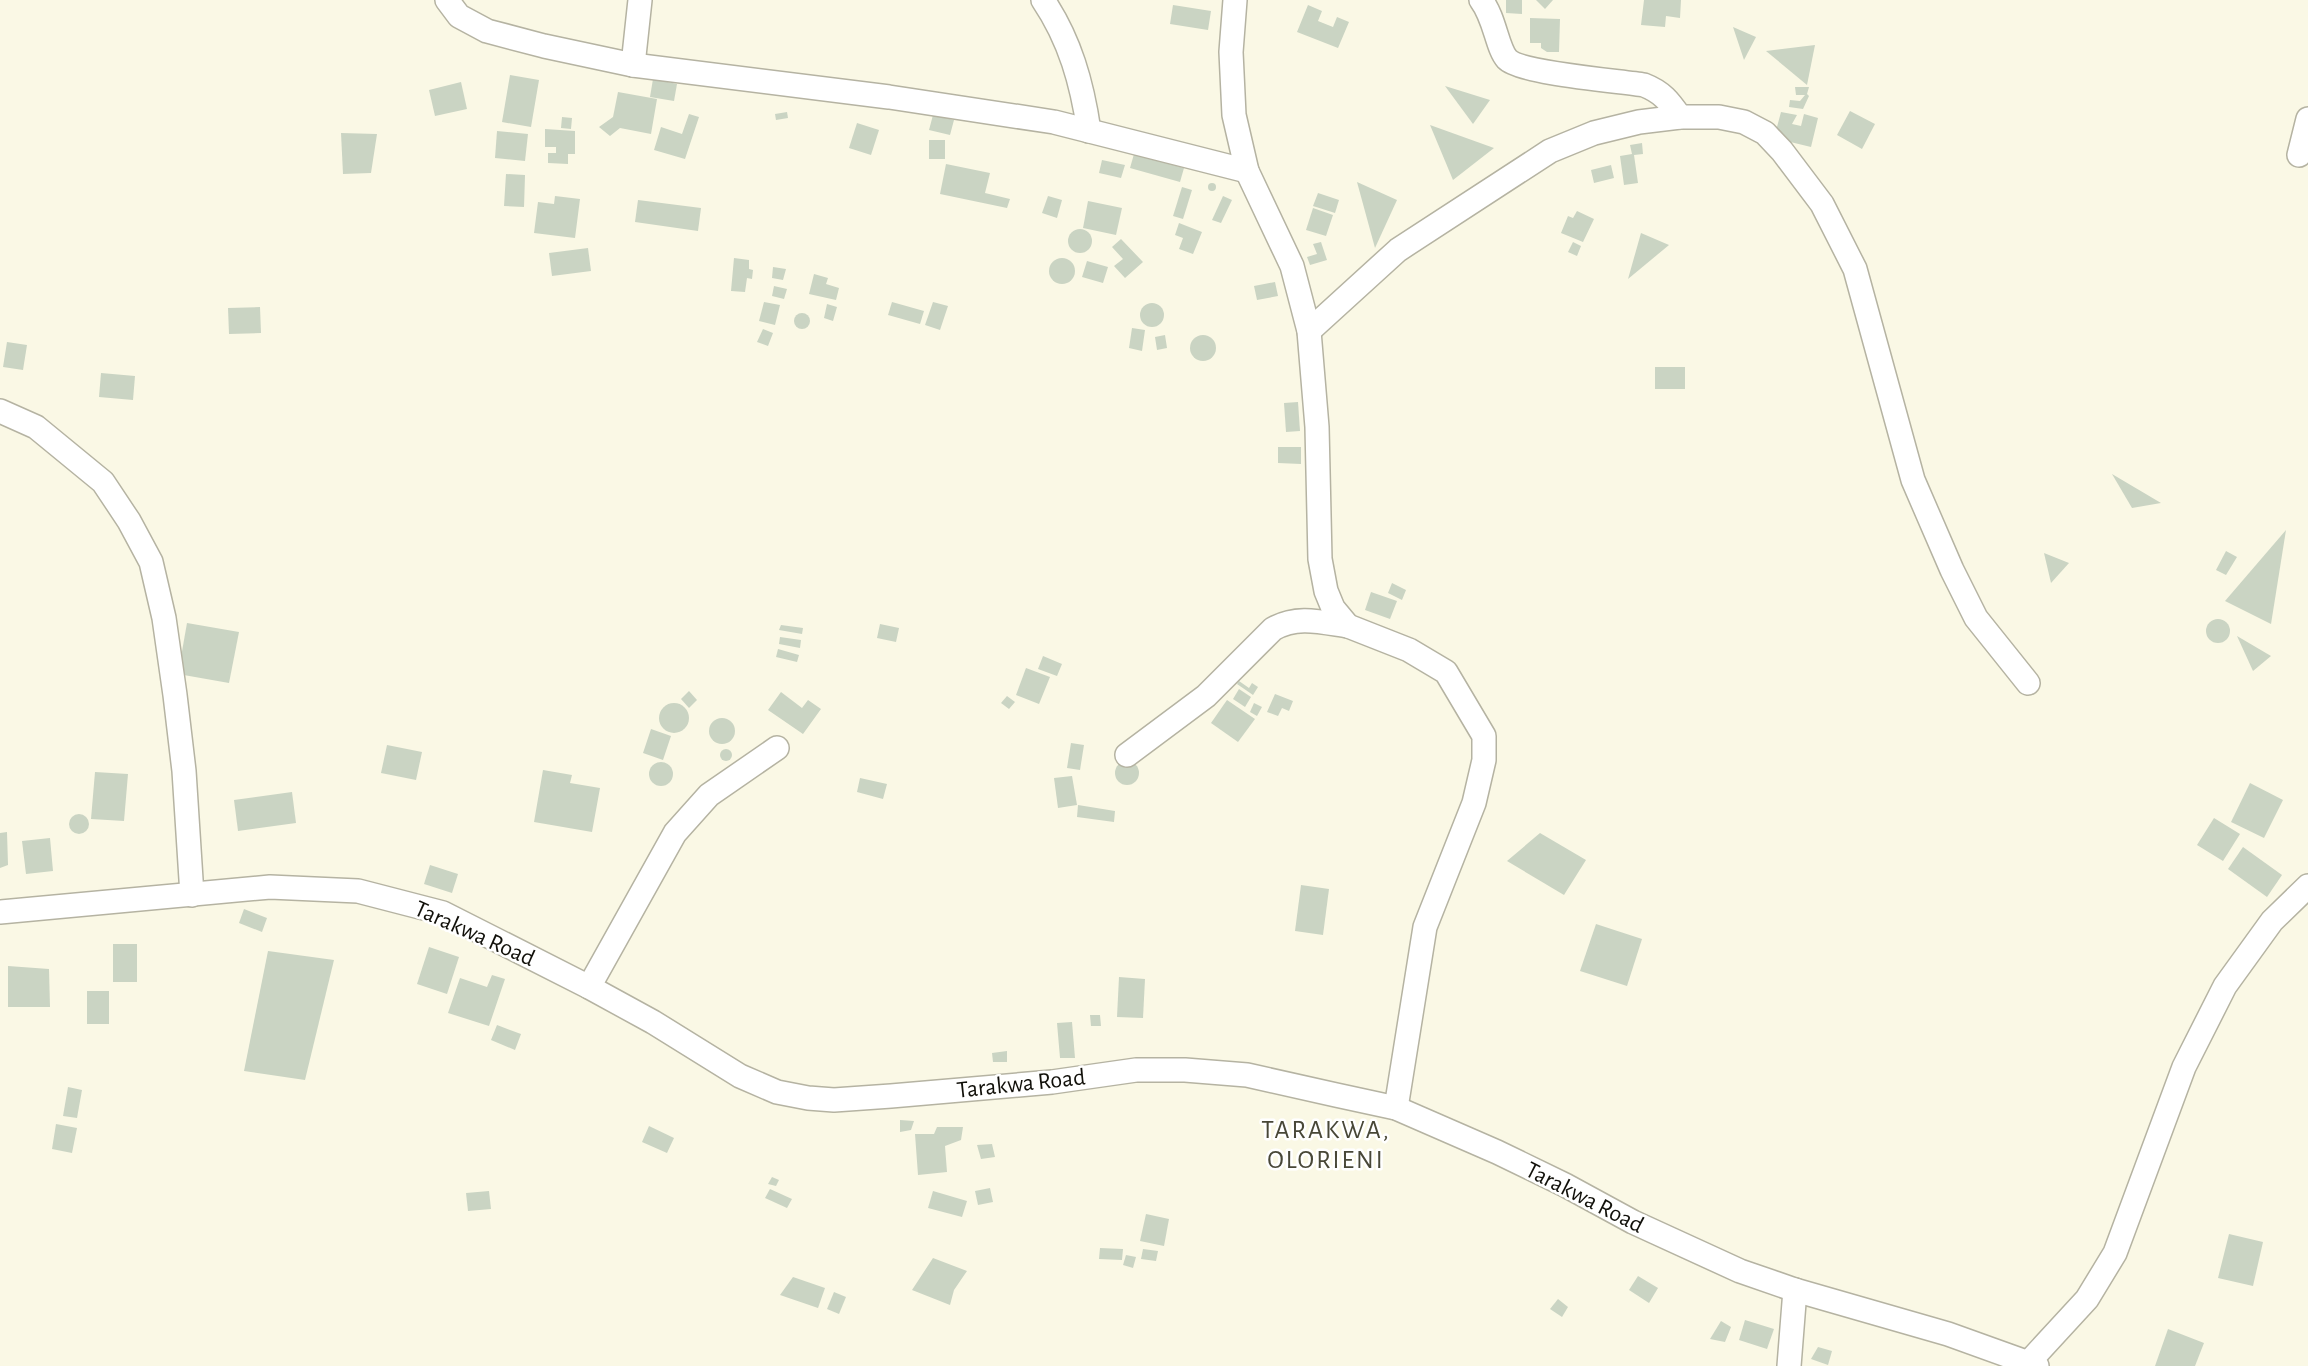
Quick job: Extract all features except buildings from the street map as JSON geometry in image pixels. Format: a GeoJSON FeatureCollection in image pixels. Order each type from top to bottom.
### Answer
{"type":"FeatureCollection","features":[{"type":"Feature","properties":{"kind":"street"},"geometry":{"type":"LineString","coordinates":[[447,0],[459,16],[488,31],[544,46],[633,65],[889,97],[1054,122],[1247,171]]}},
{"type":"Feature","properties":{"kind":"street"},"geometry":{"type":"LineString","coordinates":[[633,65],[640,0]]}},
{"type":"Feature","properties":{"kind":"street"},"geometry":{"type":"LineString","coordinates":[[1042,0],[1054,16],[1075,64],[1084,94],[1089,131]]}},
{"type":"Feature","properties":{"kind":"street"},"geometry":{"type":"LineString","coordinates":[[1235,0],[1231,52],[1234,115],[1247,171],[1292,266],[1309,331],[1317,427],[1320,559],[1326,591],[1333,608],[1348,625]]}},
{"type":"Feature","properties":{"kind":"street"},"geometry":{"type":"LineString","coordinates":[[1481,0],[1489,10],[1504,56],[1511,62],[1541,70],[1644,85],[1658,90],[1667,98],[1679,117]]}},
{"type":"Feature","properties":{"kind":"street"},"geometry":{"type":"LineString","coordinates":[[1309,331],[1398,250],[1550,151],[1594,133],[1639,122],[1679,117],[1719,117],[1744,122],[1765,133],[1782,150],[1822,204],[1855,269],[1919,493],[1976,618],[2028,683]]}},
{"type":"Feature","properties":{"kind":"street"},"geometry":{"type":"LineString","coordinates":[[2299,155],[2308,119]]}},
{"type":"Feature","properties":{"kind":"street"},"geometry":{"type":"LineString","coordinates":[[0,411],[36,428],[103,482],[129,521],[151,562],[164,618],[175,695],[184,771],[192,895]]}},
{"type":"Feature","properties":{"kind":"street"},"geometry":{"type":"LineString","coordinates":[[1127,755],[1206,696],[1273,629],[1286,621],[1348,625],[1409,650],[1446,672],[1484,736],[1484,760],[1474,803],[1425,927],[1396,1108]]}},
{"type":"Feature","properties":{"kind":"street"},"geometry":{"type":"LineString","coordinates":[[589,987],[675,833],[709,795],[777,748]]}},
{"type":"Feature","properties":{"kind":"street"},"geometry":{"type":"LineString","coordinates":[[2033,1364],[2087,1299],[2115,1253],[2184,1067],[2225,986],[2272,920],[2308,886]]}},
{"type":"Feature","properties":{"kind":"street","name":"Tarakwa Road"},"geometry":{"type":"LineString","coordinates":[[0,912],[270,887],[358,891],[443,914],[589,987],[653,1022],[740,1076],[777,1092],[808,1098],[834,1100],[891,1096],[1052,1082],[1136,1070],[1185,1070],[1247,1075],[1396,1108],[1497,1152],[1678,1245],[1740,1271],[1795,1290],[1948,1334],[2033,1364]]}},
{"type":"Feature","properties":{"kind":"street"},"geometry":{"type":"LineString","coordinates":[[1789,1366],[1795,1290]]}},
{"type":"Feature","properties":{"kind":"district","name":"TARAKWA, OLORIENI"},"geometry":{"type":"Point","coordinates":[1326,1144]}}]}
